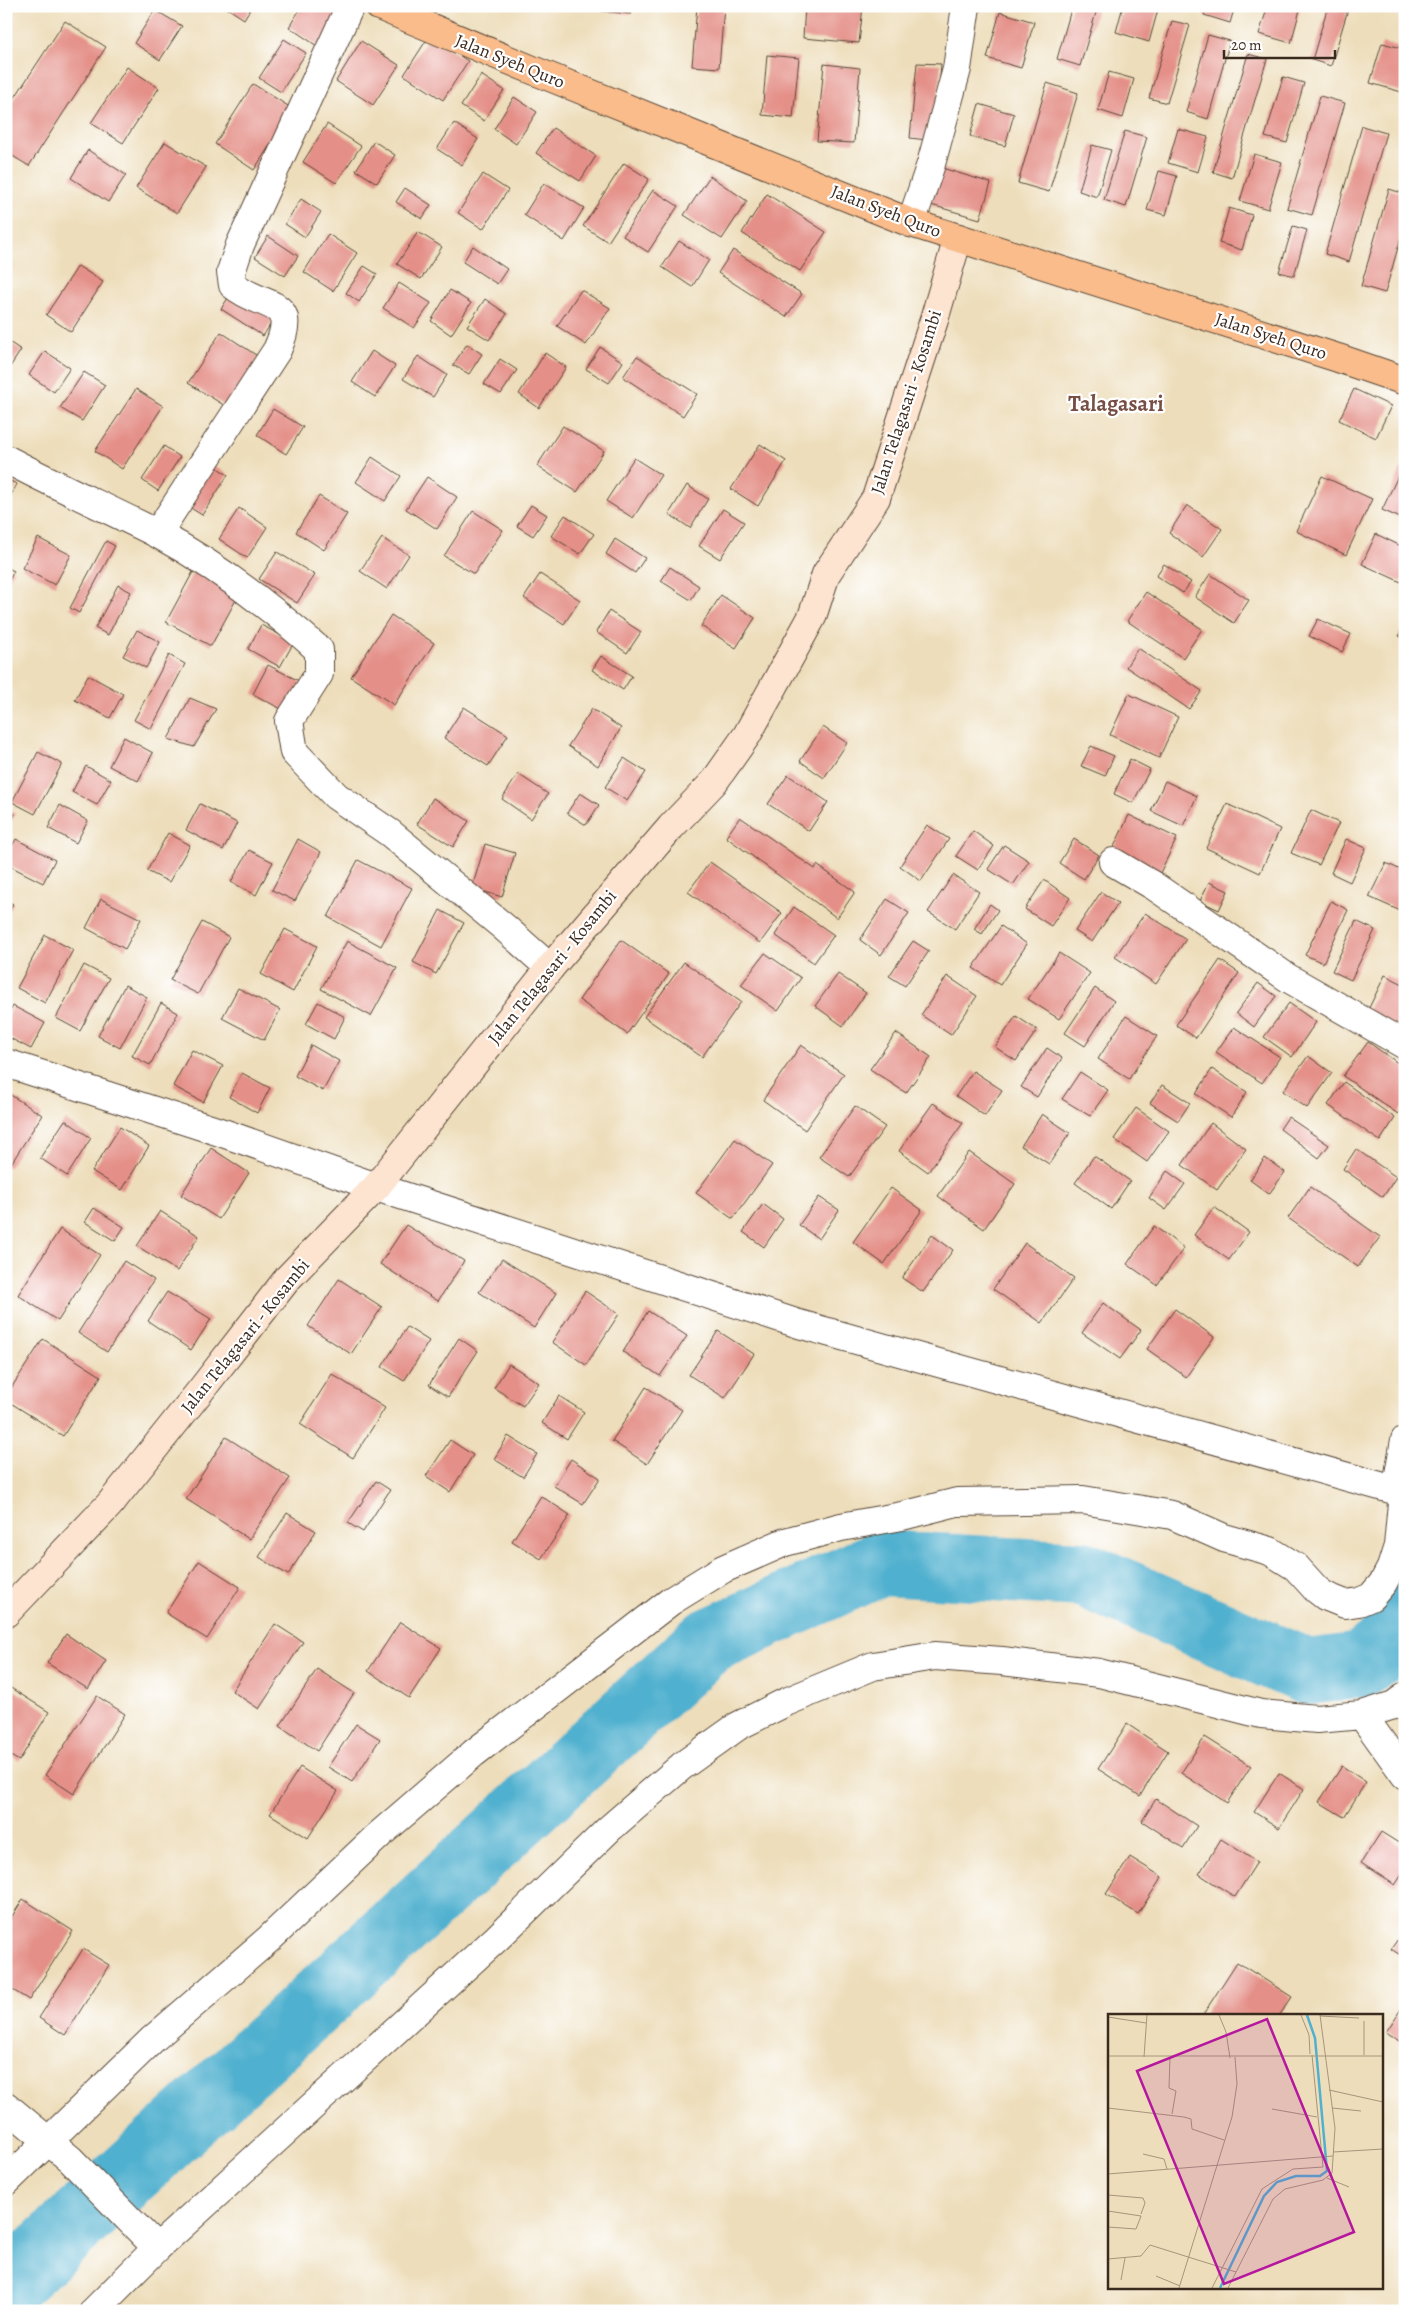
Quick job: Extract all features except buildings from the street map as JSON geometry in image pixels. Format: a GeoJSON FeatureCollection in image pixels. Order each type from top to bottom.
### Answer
{"type":"FeatureCollection","features":[{"type":"Feature","properties":{"kind":"main road","name":"Jalan Syeh Quro"},"geometry":{"type":"LineString","coordinates":[[380,6],[535,72],[911,223],[1405,381]]}},
{"type":"Feature","properties":{"kind":"main road","name":"Jalan Telagasari - Kosambi"},"geometry":{"type":"LineString","coordinates":[[6,1613],[109,1504],[202,1390],[288,1278],[376,1186],[550,968],[665,834],[714,782],[747,735],[812,617],[826,574],[876,498],[934,320],[958,238]]}},
{"type":"Feature","properties":{"kind":"street"},"geometry":{"type":"LineString","coordinates":[[157,534],[277,350],[285,332],[286,321],[281,313],[274,306],[239,290],[233,285],[231,272],[240,245],[350,6]]}},
{"type":"Feature","properties":{"kind":"street"},"geometry":{"type":"LineString","coordinates":[[911,223],[931,164],[957,69],[966,6]]}},
{"type":"Feature","properties":{"kind":"street"},"geometry":{"type":"LineString","coordinates":[[6,459],[62,489],[157,534],[259,601],[319,650],[320,674],[289,721],[294,752],[336,796],[390,833],[505,928],[550,968]]}},
{"type":"Feature","properties":{"kind":"street"},"geometry":{"type":"LineString","coordinates":[[1112,862],[1154,886],[1288,978],[1405,1045]]}},
{"type":"Feature","properties":{"kind":"street"},"geometry":{"type":"LineString","coordinates":[[6,1063],[798,1324],[1404,1493]]}},
{"type":"Feature","properties":{"kind":"street"},"geometry":{"type":"LineString","coordinates":[[6,2182],[50,2142],[153,2039],[270,1938],[380,1834],[474,1753],[671,1601],[722,1569],[785,1542],[841,1527],[902,1516],[957,1502],[1083,1500],[1172,1515],[1224,1538],[1270,1551],[1296,1567],[1316,1590],[1345,1604],[1371,1597],[1383,1583],[1391,1568],[1398,1546],[1404,1493],[1399,1474],[1405,1440]]}},
{"type":"Feature","properties":{"kind":"street"},"geometry":{"type":"LineString","coordinates":[[94,2311],[150,2240],[497,1938],[616,1822],[682,1766],[738,1726],[786,1702],[873,1666],[935,1656],[1002,1661],[1099,1673],[1261,1714],[1317,1718],[1362,1716],[1394,1705],[1405,1697]]}},
{"type":"Feature","properties":{"kind":"street"},"geometry":{"type":"LineString","coordinates":[[1362,1716],[1405,1775]]}},
{"type":"Feature","properties":{"kind":"street"},"geometry":{"type":"LineString","coordinates":[[6,2106],[70,2159],[150,2240]]}},
{"type":"Feature","properties":{"kind":"waterway"},"geometry":{"type":"LineString","coordinates":[[6,2287],[709,1641],[881,1563],[1083,1574],[1307,1672],[1362,1665],[1392,1642],[1405,1601]]}},
{"type":"Feature","properties":{"kind":"district","name":"Talagasari"},"geometry":{"type":"Point","coordinates":[1116,403]}}]}
